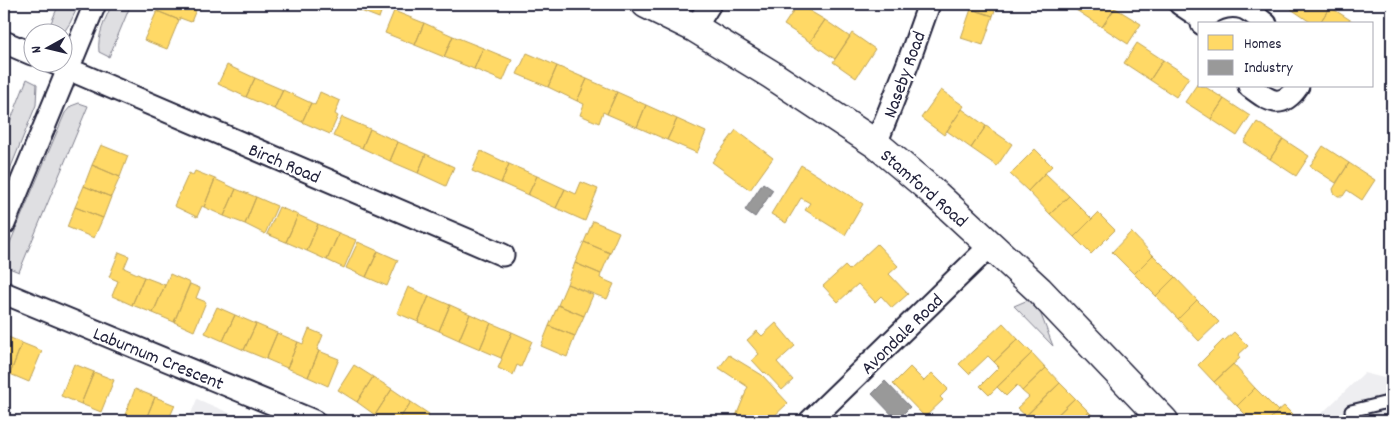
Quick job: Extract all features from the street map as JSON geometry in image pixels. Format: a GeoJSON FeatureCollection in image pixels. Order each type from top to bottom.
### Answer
{"type":"FeatureCollection","features":[{"type":"Feature","properties":{"kind":"main road","name":"Stamford Road"},"geometry":{"type":"LineString","coordinates":[[646,4],[695,28],[772,75],[876,144],[932,191],[1039,290],[1164,421]]}},
{"type":"Feature","properties":{"kind":"street"},"geometry":{"type":"LineString","coordinates":[[72,45],[95,4]]}},
{"type":"Feature","properties":{"kind":"street"},"geometry":{"type":"LineString","coordinates":[[695,28],[710,4]]}},
{"type":"Feature","properties":{"kind":"street","name":"Naseby Road"},"geometry":{"type":"LineString","coordinates":[[876,144],[929,4]]}},
{"type":"Feature","properties":{"kind":"street"},"geometry":{"type":"LineString","coordinates":[[1180,4],[1198,25]]}},
{"type":"Feature","properties":{"kind":"street"},"geometry":{"type":"LineString","coordinates":[[1205,22],[1212,12],[1222,7],[1244,9],[1263,22]]}},
{"type":"Feature","properties":{"kind":"street"},"geometry":{"type":"LineString","coordinates":[[4,42],[22,50]]}},
{"type":"Feature","properties":{"kind":"street","name":"Birch Road"},"geometry":{"type":"LineString","coordinates":[[72,71],[503,255]]}},
{"type":"Feature","properties":{"kind":"street"},"geometry":{"type":"LineString","coordinates":[[4,224],[58,72]]}},
{"type":"Feature","properties":{"kind":"street"},"geometry":{"type":"LineString","coordinates":[[1251,88],[1263,97],[1272,101],[1282,102],[1292,95],[1297,88]]}},
{"type":"Feature","properties":{"kind":"street","name":"Avondale Road"},"geometry":{"type":"LineString","coordinates":[[810,421],[991,245]]}},
{"type":"Feature","properties":{"kind":"street","name":"Laburnum Crescent"},"geometry":{"type":"LineString","coordinates":[[4,292],[314,421]]}},
{"type":"Feature","properties":{"kind":"lane"},"geometry":{"type":"LineString","coordinates":[[1351,411],[1392,401]]}},
{"type":"Feature","properties":{"kind":"shaded area"},"geometry":{"type":"Polygon","coordinates":[[[59,4],[79,4],[70,22],[51,22],[59,4]]]}},
{"type":"Feature","properties":{"kind":"shaded area"},"geometry":{"type":"Polygon","coordinates":[[[112,4],[131,4],[109,57],[99,52],[99,40],[112,4]]]}},
{"type":"Feature","properties":{"kind":"shaded area"},"geometry":{"type":"Polygon","coordinates":[[[27,79],[37,84],[36,105],[4,184],[4,137],[27,79]]]}},
{"type":"Feature","properties":{"kind":"shaded area"},"geometry":{"type":"Polygon","coordinates":[[[79,103],[88,106],[19,272],[4,266],[4,257],[65,113],[71,106],[79,103]]]}},
{"type":"Feature","properties":{"kind":"shaded area"},"geometry":{"type":"Polygon","coordinates":[[[1028,300],[1040,312],[1053,346],[1014,306],[1028,300]]]}},
{"type":"Feature","properties":{"kind":"shaded area"},"geometry":{"type":"Polygon","coordinates":[[[1364,373],[1392,380],[1392,421],[1314,421],[1364,373]]]}},
{"type":"Feature","properties":{"kind":"shaded area"},"geometry":{"type":"Polygon","coordinates":[[[197,399],[248,421],[188,421],[197,399]]]}},
{"type":"Feature","properties":{"kind":"building: Homes"},"geometry":{"type":"Polygon","coordinates":[[[160,4],[188,4],[197,7],[191,22],[180,18],[179,20],[157,11],[160,4]]]}},
{"type":"Feature","properties":{"kind":"building: Homes"},"geometry":{"type":"Polygon","coordinates":[[[349,4],[384,4],[379,18],[348,6],[349,4]]]}},
{"type":"Feature","properties":{"kind":"building: Homes"},"geometry":{"type":"Polygon","coordinates":[[[798,4],[825,20],[810,42],[784,25],[798,4]]]}},
{"type":"Feature","properties":{"kind":"building: Homes"},"geometry":{"type":"Polygon","coordinates":[[[972,4],[997,4],[993,16],[971,9],[972,4]]]}},
{"type":"Feature","properties":{"kind":"building: Homes"},"geometry":{"type":"Polygon","coordinates":[[[1081,4],[1109,4],[1115,8],[1102,27],[1076,10],[1081,4]]]}},
{"type":"Feature","properties":{"kind":"building: Homes"},"geometry":{"type":"Polygon","coordinates":[[[1294,4],[1328,4],[1330,7],[1320,22],[1310,22],[1291,9],[1294,4]]]}},
{"type":"Feature","properties":{"kind":"building: Homes"},"geometry":{"type":"Polygon","coordinates":[[[1330,7],[1353,22],[1320,22],[1330,7]]]}},
{"type":"Feature","properties":{"kind":"building: Homes"},"geometry":{"type":"Polygon","coordinates":[[[1115,8],[1141,24],[1128,44],[1102,27],[1115,8]]]}},
{"type":"Feature","properties":{"kind":"building: Homes"},"geometry":{"type":"Polygon","coordinates":[[[971,9],[993,16],[983,45],[961,38],[971,9]]]}},
{"type":"Feature","properties":{"kind":"building: Homes"},"geometry":{"type":"Polygon","coordinates":[[[157,11],[179,20],[167,49],[144,40],[157,11]]]}},
{"type":"Feature","properties":{"kind":"building: Homes"},"geometry":{"type":"Polygon","coordinates":[[[394,11],[424,23],[415,45],[385,33],[394,11]]]}},
{"type":"Feature","properties":{"kind":"building: Homes"},"geometry":{"type":"Polygon","coordinates":[[[825,20],[850,37],[835,59],[810,42],[825,20]]]}},
{"type":"Feature","properties":{"kind":"building: Homes"},"geometry":{"type":"Polygon","coordinates":[[[424,23],[453,36],[444,57],[415,45],[424,23]]]}},
{"type":"Feature","properties":{"kind":"building: Homes"},"geometry":{"type":"Polygon","coordinates":[[[852,33],[875,49],[856,78],[833,62],[852,33]]]}},
{"type":"Feature","properties":{"kind":"building: Homes"},"geometry":{"type":"Polygon","coordinates":[[[453,36],[483,48],[474,69],[444,57],[453,36]]]}},
{"type":"Feature","properties":{"kind":"building: Homes"},"geometry":{"type":"Polygon","coordinates":[[[1137,43],[1163,60],[1150,80],[1124,63],[1137,43]]]}},
{"type":"Feature","properties":{"kind":"building: Homes"},"geometry":{"type":"Polygon","coordinates":[[[483,48],[512,60],[503,81],[474,69],[483,48]]]}},
{"type":"Feature","properties":{"kind":"building: Homes"},"geometry":{"type":"Polygon","coordinates":[[[527,53],[557,66],[548,87],[517,74],[527,53]]]}},
{"type":"Feature","properties":{"kind":"building: Homes"},"geometry":{"type":"Polygon","coordinates":[[[1163,60],[1189,77],[1176,97],[1150,80],[1163,60]]]}},
{"type":"Feature","properties":{"kind":"building: Homes"},"geometry":{"type":"Polygon","coordinates":[[[227,65],[255,78],[246,97],[218,84],[227,65]]]}},
{"type":"Feature","properties":{"kind":"building: Homes"},"geometry":{"type":"Polygon","coordinates":[[[557,66],[587,79],[577,101],[548,87],[557,66]]]}},
{"type":"Feature","properties":{"kind":"building: Homes"},"geometry":{"type":"Polygon","coordinates":[[[255,78],[283,90],[274,109],[246,97],[255,78]]]}},
{"type":"Feature","properties":{"kind":"building: Homes"},"geometry":{"type":"Polygon","coordinates":[[[587,79],[617,92],[607,114],[603,112],[599,123],[580,115],[584,104],[577,101],[587,79]]]}},
{"type":"Feature","properties":{"kind":"building: Homes"},"geometry":{"type":"Polygon","coordinates":[[[1198,83],[1198,88],[1207,88],[1224,99],[1211,119],[1185,102],[1198,83]]]}},
{"type":"Feature","properties":{"kind":"building: Homes"},"geometry":{"type":"Polygon","coordinates":[[[283,90],[311,103],[302,122],[274,109],[283,90]]]}},
{"type":"Feature","properties":{"kind":"building: Homes"},"geometry":{"type":"Polygon","coordinates":[[[941,90],[964,106],[944,135],[921,118],[941,90]]]}},
{"type":"Feature","properties":{"kind":"building: Homes"},"geometry":{"type":"Polygon","coordinates":[[[320,92],[340,101],[335,114],[338,116],[330,134],[302,122],[311,103],[315,105],[320,92]]]}},
{"type":"Feature","properties":{"kind":"building: Homes"},"geometry":{"type":"Polygon","coordinates":[[[617,92],[646,105],[637,127],[607,114],[617,92]]]}},
{"type":"Feature","properties":{"kind":"building: Homes"},"geometry":{"type":"Polygon","coordinates":[[[1224,99],[1250,116],[1237,136],[1211,119],[1224,99]]]}},
{"type":"Feature","properties":{"kind":"building: Homes"},"geometry":{"type":"Polygon","coordinates":[[[646,105],[677,119],[667,140],[637,127],[646,105]]]}},
{"type":"Feature","properties":{"kind":"building: Homes"},"geometry":{"type":"Polygon","coordinates":[[[962,109],[986,126],[971,148],[947,131],[962,109]]]}},
{"type":"Feature","properties":{"kind":"building: Homes"},"geometry":{"type":"Polygon","coordinates":[[[342,117],[370,129],[362,148],[333,136],[342,117]]]}},
{"type":"Feature","properties":{"kind":"building: Homes"},"geometry":{"type":"Polygon","coordinates":[[[677,119],[706,132],[697,153],[667,140],[677,119]]]}},
{"type":"Feature","properties":{"kind":"building: Homes"},"geometry":{"type":"Polygon","coordinates":[[[1257,122],[1283,139],[1270,159],[1244,142],[1257,122]]]}},
{"type":"Feature","properties":{"kind":"building: Homes"},"geometry":{"type":"Polygon","coordinates":[[[986,126],[1012,144],[997,166],[971,148],[986,126]]]}},
{"type":"Feature","properties":{"kind":"building: Homes"},"geometry":{"type":"Polygon","coordinates":[[[370,129],[398,142],[390,161],[362,148],[370,129]]]}},
{"type":"Feature","properties":{"kind":"building: Homes"},"geometry":{"type":"Polygon","coordinates":[[[736,130],[773,158],[750,190],[712,162],[736,130]]]}},
{"type":"Feature","properties":{"kind":"building: Homes"},"geometry":{"type":"Polygon","coordinates":[[[1283,139],[1309,156],[1296,176],[1270,159],[1283,139]]]}},
{"type":"Feature","properties":{"kind":"building: Homes"},"geometry":{"type":"Polygon","coordinates":[[[398,142],[426,154],[418,173],[390,161],[398,142]]]}},
{"type":"Feature","properties":{"kind":"building: Homes"},"geometry":{"type":"Polygon","coordinates":[[[101,145],[128,156],[120,177],[92,165],[101,145]]]}},
{"type":"Feature","properties":{"kind":"building: Homes"},"geometry":{"type":"Polygon","coordinates":[[[1323,146],[1349,163],[1336,183],[1310,166],[1323,146]]]}},
{"type":"Feature","properties":{"kind":"building: Homes"},"geometry":{"type":"Polygon","coordinates":[[[1035,149],[1052,166],[1028,191],[1010,174],[1035,149]]]}},
{"type":"Feature","properties":{"kind":"building: Homes"},"geometry":{"type":"Polygon","coordinates":[[[481,151],[509,164],[501,183],[472,171],[481,151]]]}},
{"type":"Feature","properties":{"kind":"building: Homes"},"geometry":{"type":"Polygon","coordinates":[[[426,154],[454,167],[446,186],[418,173],[426,154]]]}},
{"type":"Feature","properties":{"kind":"building: Homes"},"geometry":{"type":"Polygon","coordinates":[[[1349,163],[1375,180],[1362,200],[1347,190],[1343,196],[1338,196],[1334,193],[1333,189],[1349,163]]]}},
{"type":"Feature","properties":{"kind":"building: Homes"},"geometry":{"type":"Polygon","coordinates":[[[509,164],[537,176],[528,195],[501,183],[509,164]]]}},
{"type":"Feature","properties":{"kind":"building: Homes"},"geometry":{"type":"Polygon","coordinates":[[[92,165],[120,177],[111,197],[84,186],[92,165]]]}},
{"type":"Feature","properties":{"kind":"building: Homes"},"geometry":{"type":"Polygon","coordinates":[[[801,165],[863,204],[845,235],[805,210],[810,203],[801,198],[786,223],[771,214],[801,165]]]}},
{"type":"Feature","properties":{"kind":"building: Homes"},"geometry":{"type":"Polygon","coordinates":[[[195,171],[215,179],[204,207],[202,206],[197,217],[174,206],[189,173],[193,175],[195,171]]]}},
{"type":"Feature","properties":{"kind":"building: Homes"},"geometry":{"type":"Polygon","coordinates":[[[1045,173],[1069,196],[1050,214],[1028,191],[1045,173]]]}},
{"type":"Feature","properties":{"kind":"building: Homes"},"geometry":{"type":"Polygon","coordinates":[[[537,176],[565,189],[556,208],[528,195],[537,176]]]}},
{"type":"Feature","properties":{"kind":"building: Homes"},"geometry":{"type":"Polygon","coordinates":[[[215,179],[236,189],[224,216],[204,207],[215,179]]]}},
{"type":"Feature","properties":{"kind":"building: Homes"},"geometry":{"type":"Polygon","coordinates":[[[581,182],[598,189],[585,221],[556,208],[565,189],[576,194],[581,182]]]}},
{"type":"Feature","properties":{"kind":"building: Homes"},"geometry":{"type":"Polygon","coordinates":[[[84,186],[111,197],[103,218],[75,207],[84,186]]]}},
{"type":"Feature","properties":{"kind":"building: Homes"},"geometry":{"type":"Polygon","coordinates":[[[236,189],[256,197],[245,224],[224,216],[236,189]]]}},
{"type":"Feature","properties":{"kind":"building: Homes"},"geometry":{"type":"Polygon","coordinates":[[[1069,196],[1092,219],[1074,237],[1050,214],[1069,196]]]}},
{"type":"Feature","properties":{"kind":"building: Homes"},"geometry":{"type":"Polygon","coordinates":[[[256,197],[277,206],[265,234],[245,224],[256,197]]]}},
{"type":"Feature","properties":{"kind":"building: Homes"},"geometry":{"type":"Polygon","coordinates":[[[75,207],[103,218],[94,238],[67,227],[75,207]]]}},
{"type":"Feature","properties":{"kind":"building: Homes"},"geometry":{"type":"Polygon","coordinates":[[[279,207],[298,215],[286,242],[267,234],[279,207]]]}},
{"type":"Feature","properties":{"kind":"building: Homes"},"geometry":{"type":"Polygon","coordinates":[[[1098,213],[1115,230],[1091,254],[1074,237],[1098,213]]]}},
{"type":"Feature","properties":{"kind":"building: Homes"},"geometry":{"type":"Polygon","coordinates":[[[298,215],[318,224],[307,251],[286,242],[298,215]]]}},
{"type":"Feature","properties":{"kind":"building: Homes"},"geometry":{"type":"Polygon","coordinates":[[[593,221],[619,232],[610,253],[584,242],[593,221]]]}},
{"type":"Feature","properties":{"kind":"building: Homes"},"geometry":{"type":"Polygon","coordinates":[[[318,224],[339,233],[327,260],[307,251],[318,224]]]}},
{"type":"Feature","properties":{"kind":"building: Homes"},"geometry":{"type":"Polygon","coordinates":[[[1131,232],[1153,255],[1134,274],[1112,252],[1131,232]]]}},
{"type":"Feature","properties":{"kind":"building: Homes"},"geometry":{"type":"Polygon","coordinates":[[[339,233],[356,240],[344,268],[327,260],[339,233]]]}},
{"type":"Feature","properties":{"kind":"building: Homes"},"geometry":{"type":"Polygon","coordinates":[[[358,242],[378,251],[366,277],[346,268],[358,242]]]}},
{"type":"Feature","properties":{"kind":"building: Homes"},"geometry":{"type":"Polygon","coordinates":[[[584,242],[610,253],[601,274],[575,263],[584,242]]]}},
{"type":"Feature","properties":{"kind":"building: Homes"},"geometry":{"type":"Polygon","coordinates":[[[877,244],[898,266],[889,274],[908,294],[892,308],[881,296],[875,302],[858,284],[838,302],[823,286],[845,266],[849,270],[877,244]]]}},
{"type":"Feature","properties":{"kind":"building: Homes"},"geometry":{"type":"Polygon","coordinates":[[[378,251],[398,260],[387,286],[366,277],[378,251]]]}},
{"type":"Feature","properties":{"kind":"building: Homes"},"geometry":{"type":"Polygon","coordinates":[[[119,252],[129,256],[124,268],[144,277],[132,305],[112,296],[118,281],[109,277],[119,252]]]}},
{"type":"Feature","properties":{"kind":"building: Homes"},"geometry":{"type":"Polygon","coordinates":[[[1153,255],[1175,277],[1156,296],[1134,274],[1153,255]]]}},
{"type":"Feature","properties":{"kind":"building: Homes"},"geometry":{"type":"Polygon","coordinates":[[[575,263],[601,274],[600,278],[614,284],[607,299],[567,284],[575,263]]]}},
{"type":"Feature","properties":{"kind":"building: Homes"},"geometry":{"type":"Polygon","coordinates":[[[170,274],[190,283],[174,322],[153,313],[170,274]]]}},
{"type":"Feature","properties":{"kind":"building: Homes"},"geometry":{"type":"Polygon","coordinates":[[[144,277],[165,285],[153,313],[132,305],[144,277]]]}},
{"type":"Feature","properties":{"kind":"building: Homes"},"geometry":{"type":"Polygon","coordinates":[[[1175,277],[1197,300],[1178,319],[1156,296],[1175,277]]]}},
{"type":"Feature","properties":{"kind":"building: Homes"},"geometry":{"type":"Polygon","coordinates":[[[190,284],[200,288],[196,298],[206,302],[194,331],[174,322],[190,284]]]}},
{"type":"Feature","properties":{"kind":"building: Homes"},"geometry":{"type":"Polygon","coordinates":[[[567,284],[593,295],[584,316],[558,305],[567,284]]]}},
{"type":"Feature","properties":{"kind":"building: Homes"},"geometry":{"type":"Polygon","coordinates":[[[408,287],[429,296],[418,322],[397,313],[408,287]]]}},
{"type":"Feature","properties":{"kind":"building: Homes"},"geometry":{"type":"Polygon","coordinates":[[[429,296],[450,305],[439,331],[418,322],[429,296]]]}},
{"type":"Feature","properties":{"kind":"building: Homes"},"geometry":{"type":"Polygon","coordinates":[[[1197,300],[1219,322],[1199,341],[1178,319],[1197,300]]]}},
{"type":"Feature","properties":{"kind":"building: Homes"},"geometry":{"type":"Polygon","coordinates":[[[450,305],[470,314],[459,340],[439,331],[450,305]]]}},
{"type":"Feature","properties":{"kind":"building: Homes"},"geometry":{"type":"Polygon","coordinates":[[[558,305],[584,316],[575,336],[549,326],[558,305]]]}},
{"type":"Feature","properties":{"kind":"building: Homes"},"geometry":{"type":"Polygon","coordinates":[[[217,307],[235,315],[223,341],[205,333],[217,307]]]}},
{"type":"Feature","properties":{"kind":"building: Homes"},"geometry":{"type":"Polygon","coordinates":[[[470,314],[491,323],[480,349],[459,340],[470,314]]]}},
{"type":"Feature","properties":{"kind":"building: Homes"},"geometry":{"type":"Polygon","coordinates":[[[235,315],[256,324],[244,350],[223,341],[235,315]]]}},
{"type":"Feature","properties":{"kind":"building: Homes"},"geometry":{"type":"Polygon","coordinates":[[[491,323],[512,332],[501,358],[480,349],[491,323]]]}},
{"type":"Feature","properties":{"kind":"building: Homes"},"geometry":{"type":"Polygon","coordinates":[[[776,323],[795,346],[777,362],[793,380],[782,390],[752,360],[759,354],[747,340],[757,331],[762,336],[776,323]]]}},
{"type":"Feature","properties":{"kind":"building: Homes"},"geometry":{"type":"Polygon","coordinates":[[[1003,323],[1018,339],[994,362],[988,356],[969,374],[959,364],[1003,323]]]}},
{"type":"Feature","properties":{"kind":"building: Homes"},"geometry":{"type":"Polygon","coordinates":[[[256,324],[277,333],[266,359],[244,350],[256,324]]]}},
{"type":"Feature","properties":{"kind":"building: Homes"},"geometry":{"type":"Polygon","coordinates":[[[549,326],[575,336],[567,357],[541,346],[549,326]]]}},
{"type":"Feature","properties":{"kind":"building: Homes"},"geometry":{"type":"Polygon","coordinates":[[[309,329],[323,335],[317,350],[319,351],[308,377],[287,368],[298,342],[303,344],[309,329]]]}},
{"type":"Feature","properties":{"kind":"building: Homes"},"geometry":{"type":"Polygon","coordinates":[[[512,332],[532,341],[521,367],[517,365],[513,375],[498,368],[512,332]]]}},
{"type":"Feature","properties":{"kind":"building: Homes"},"geometry":{"type":"Polygon","coordinates":[[[1234,332],[1248,346],[1238,355],[1240,358],[1214,382],[1198,365],[1223,340],[1234,332]]]}},
{"type":"Feature","properties":{"kind":"building: Homes"},"geometry":{"type":"Polygon","coordinates":[[[277,333],[298,342],[287,368],[266,359],[277,333]]]}},
{"type":"Feature","properties":{"kind":"building: Homes"},"geometry":{"type":"Polygon","coordinates":[[[4,335],[22,343],[10,374],[4,372],[4,335]]]}},
{"type":"Feature","properties":{"kind":"building: Homes"},"geometry":{"type":"Polygon","coordinates":[[[1018,339],[1032,353],[989,395],[980,386],[999,367],[994,362],[1018,339]]]}},
{"type":"Feature","properties":{"kind":"building: Homes"},"geometry":{"type":"Polygon","coordinates":[[[22,343],[42,351],[29,382],[10,374],[22,343]]]}},
{"type":"Feature","properties":{"kind":"building: Homes"},"geometry":{"type":"Polygon","coordinates":[[[319,351],[339,359],[328,386],[308,377],[319,351]]]}},
{"type":"Feature","properties":{"kind":"building: Homes"},"geometry":{"type":"Polygon","coordinates":[[[1032,353],[1046,368],[1022,391],[1017,385],[1006,396],[997,387],[1032,353]]]}},
{"type":"Feature","properties":{"kind":"building: Homes"},"geometry":{"type":"Polygon","coordinates":[[[729,355],[762,375],[788,403],[771,419],[769,417],[764,421],[734,421],[748,387],[719,368],[729,355]]]}},
{"type":"Feature","properties":{"kind":"building: Homes"},"geometry":{"type":"Polygon","coordinates":[[[74,364],[94,372],[81,404],[61,396],[74,364]]]}},
{"type":"Feature","properties":{"kind":"building: Homes"},"geometry":{"type":"Polygon","coordinates":[[[1233,364],[1255,388],[1237,406],[1214,382],[1233,364]]]}},
{"type":"Feature","properties":{"kind":"building: Homes"},"geometry":{"type":"Polygon","coordinates":[[[354,365],[373,377],[357,402],[338,390],[354,365]]]}},
{"type":"Feature","properties":{"kind":"building: Homes"},"geometry":{"type":"Polygon","coordinates":[[[910,367],[924,381],[932,373],[948,389],[940,397],[943,400],[925,417],[893,384],[910,367]]]}},
{"type":"Feature","properties":{"kind":"building: Homes"},"geometry":{"type":"Polygon","coordinates":[[[1046,368],[1060,383],[1026,416],[1017,408],[1029,397],[1022,391],[1046,368]]]}},
{"type":"Feature","properties":{"kind":"building: Homes"},"geometry":{"type":"Polygon","coordinates":[[[94,372],[114,380],[101,412],[81,404],[94,372]]]}},
{"type":"Feature","properties":{"kind":"building: Homes"},"geometry":{"type":"Polygon","coordinates":[[[373,377],[392,389],[375,415],[357,402],[373,377]]]}},
{"type":"Feature","properties":{"kind":"building: Homes"},"geometry":{"type":"Polygon","coordinates":[[[1060,383],[1075,398],[1051,421],[1045,419],[1043,421],[1020,421],[1060,383]]]}},
{"type":"Feature","properties":{"kind":"building: Homes"},"geometry":{"type":"Polygon","coordinates":[[[1255,388],[1278,411],[1268,421],[1252,421],[1237,406],[1255,388]]]}},
{"type":"Feature","properties":{"kind":"building: Homes"},"geometry":{"type":"Polygon","coordinates":[[[135,389],[155,397],[145,421],[125,421],[123,420],[135,389]]]}},
{"type":"Feature","properties":{"kind":"building: Homes"},"geometry":{"type":"Polygon","coordinates":[[[392,389],[411,402],[398,421],[385,421],[375,415],[392,389]]]}},
{"type":"Feature","properties":{"kind":"building: Homes"},"geometry":{"type":"Polygon","coordinates":[[[155,397],[175,405],[168,421],[145,421],[155,397]]]}},
{"type":"Feature","properties":{"kind":"building: Homes"},"geometry":{"type":"Polygon","coordinates":[[[1075,398],[1089,412],[1079,421],[1051,421],[1075,398]]]}},
{"type":"Feature","properties":{"kind":"building: Homes"},"geometry":{"type":"Polygon","coordinates":[[[411,402],[429,414],[425,421],[398,421],[411,402]]]}},
{"type":"Feature","properties":{"kind":"building: Homes"},"geometry":{"type":"Polygon","coordinates":[[[1284,406],[1299,421],[1268,421],[1278,411],[1284,406]]]}},
{"type":"Feature","properties":{"kind":"building: Homes"},"geometry":{"type":"Polygon","coordinates":[[[1089,412],[1097,421],[1079,421],[1089,412]]]}},
{"type":"Feature","properties":{"kind":"building: Homes"},"geometry":{"type":"Polygon","coordinates":[[[1373,415],[1374,421],[1360,421],[1359,418],[1373,415]]]}},
{"type":"Feature","properties":{"kind":"building: Industry"},"geometry":{"type":"Polygon","coordinates":[[[763,183],[773,190],[755,217],[745,210],[763,183]]]}},
{"type":"Feature","properties":{"kind":"building: Industry"},"geometry":{"type":"Polygon","coordinates":[[[885,381],[910,407],[897,420],[872,394],[885,381]]]}}]}
